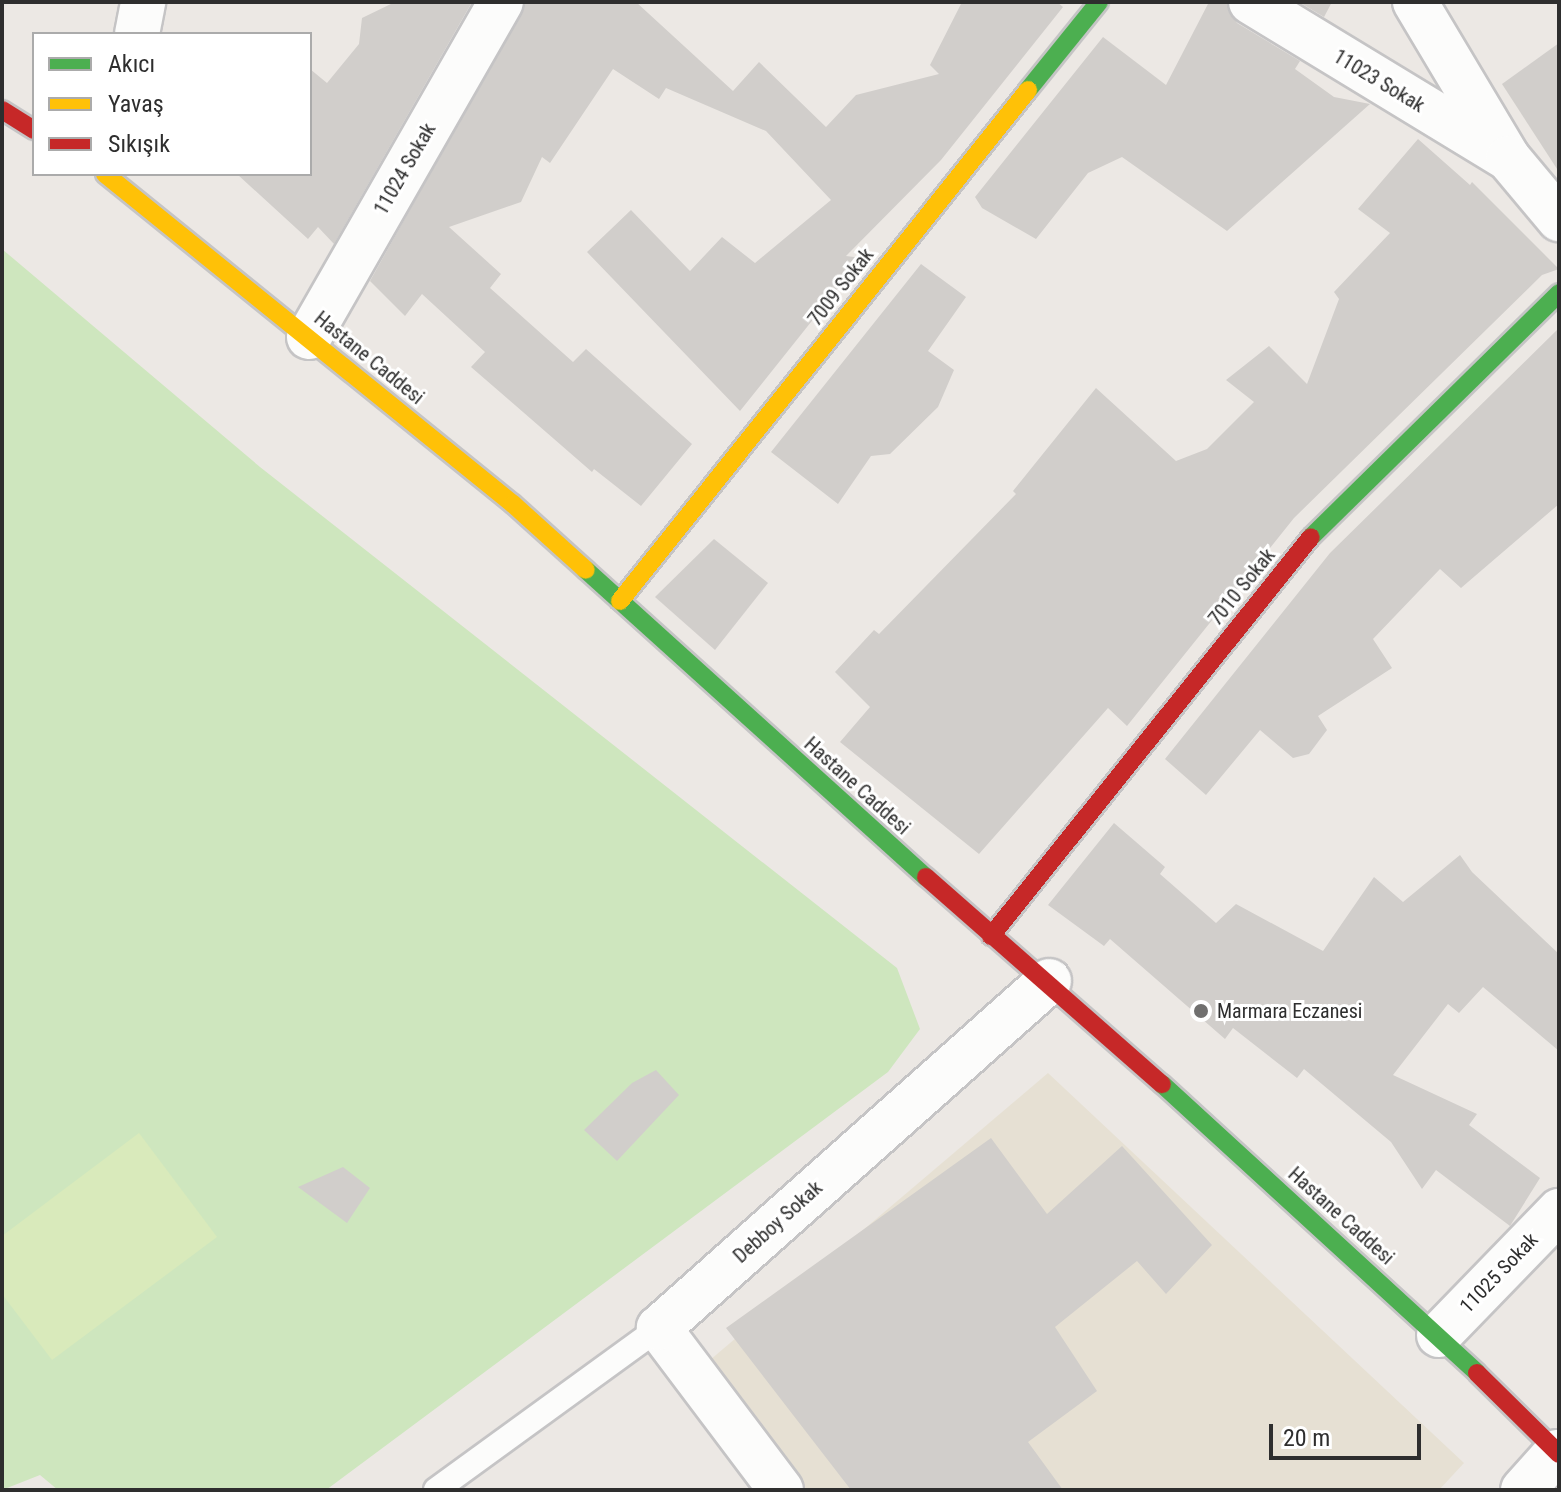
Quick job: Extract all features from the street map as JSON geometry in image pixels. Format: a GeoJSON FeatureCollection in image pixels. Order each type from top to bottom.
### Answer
{"type":"FeatureCollection","features":[{"type":"Feature","properties":{"kind":"street"},"geometry":{"type":"LineString","coordinates":[[137,32],[143,2]]}},
{"type":"Feature","properties":{"kind":"street","name":"11024 Sokak"},"geometry":{"type":"LineString","coordinates":[[309,337],[501,2]]}},
{"type":"Feature","properties":{"kind":"street","name":"7009 Sokak"},"geometry":{"type":"LineString","coordinates":[[620,601],[1099,2]]}},
{"type":"Feature","properties":{"kind":"street","name":"11023 Sokak"},"geometry":{"type":"LineString","coordinates":[[1251,2],[1508,158]]}},
{"type":"Feature","properties":{"kind":"street"},"geometry":{"type":"LineString","coordinates":[[1415,2],[1508,158],[1559,219]]}},
{"type":"Feature","properties":{"kind":"street"},"geometry":{"type":"LineString","coordinates":[[2,110],[32,129]]}},
{"type":"Feature","properties":{"kind":"street","name":"Hastane Caddesi"},"geometry":{"type":"LineString","coordinates":[[110,176],[513,504],[991,936],[1049,981],[1439,1335],[1558,1453]]}},
{"type":"Feature","properties":{"kind":"street","name":"7010 Sokak"},"geometry":{"type":"LineString","coordinates":[[991,936],[1311,536],[1559,293]]}},
{"type":"Feature","properties":{"kind":"street","name":"Debboy Sokak"},"geometry":{"type":"LineString","coordinates":[[659,1328],[1049,981]]}},
{"type":"Feature","properties":{"kind":"street","name":"11025 Sokak"},"geometry":{"type":"LineString","coordinates":[[1439,1335],[1559,1211]]}},
{"type":"Feature","properties":{"kind":"street"},"geometry":{"type":"LineString","coordinates":[[659,1328],[781,1490]]}},
{"type":"Feature","properties":{"kind":"street"},"geometry":{"type":"LineString","coordinates":[[1523,1490],[1558,1453]]}},
{"type":"Feature","properties":{"kind":"lane"},"geometry":{"type":"LineString","coordinates":[[436,1490],[659,1328]]}},
{"type":"Feature","properties":{"kind":"shaded area"},"geometry":{"type":"Polygon","coordinates":[[[1048,1073],[1464,1463],[1439,1490],[754,1490],[677,1388],[1048,1073]]]}},
{"type":"Feature","properties":{"kind":"green space"},"geometry":{"type":"Polygon","coordinates":[[[2,249],[260,467],[897,968],[920,1029],[888,1072],[326,1490],[58,1490],[40,1475],[2,1490],[2,249]]]}},
{"type":"Feature","properties":{"kind":"green space"},"geometry":{"type":"Polygon","coordinates":[[[139,1133],[217,1237],[52,1360],[2,1294],[2,1236],[139,1133]]]}},
{"type":"Feature","properties":{"kind":"building"},"geometry":{"type":"Polygon","coordinates":[[[395,2],[472,2],[334,244],[318,227],[308,239],[239,176],[312,176],[312,71],[327,83],[359,44],[362,18],[395,2]]]}},
{"type":"Feature","properties":{"kind":"building"},"geometry":{"type":"Polygon","coordinates":[[[526,2],[636,2],[733,91],[759,62],[826,127],[856,95],[939,74],[930,65],[962,2],[1057,2],[1063,7],[941,160],[846,256],[862,258],[740,411],[587,252],[631,210],[690,271],[722,237],[755,263],[831,200],[766,131],[666,88],[659,99],[613,69],[550,163],[542,157],[521,202],[449,227],[501,274],[490,288],[573,362],[586,349],[692,444],[641,506],[594,469],[592,472],[471,367],[485,352],[422,294],[405,316],[370,281],[526,2]]]}},
{"type":"Feature","properties":{"kind":"building"},"geometry":{"type":"Polygon","coordinates":[[[1209,2],[1226,2],[1237,23],[1300,61],[1295,69],[1334,97],[1370,104],[1227,231],[1122,157],[1088,173],[1036,239],[982,208],[975,197],[1103,37],[1166,85],[1209,2]]]}},
{"type":"Feature","properties":{"kind":"building"},"geometry":{"type":"Polygon","coordinates":[[[1299,2],[1332,2],[1324,17],[1299,2]]]}},
{"type":"Feature","properties":{"kind":"building"},"geometry":{"type":"Polygon","coordinates":[[[1559,43],[1559,172],[1502,84],[1559,43]]]}},
{"type":"Feature","properties":{"kind":"building"},"geometry":{"type":"Polygon","coordinates":[[[1418,139],[1470,185],[1472,182],[1559,269],[1542,275],[1294,518],[1127,726],[1108,708],[979,854],[840,742],[870,707],[835,672],[874,630],[879,634],[1016,494],[1013,491],[1096,388],[1176,461],[1207,449],[1254,402],[1226,380],[1269,346],[1307,384],[1339,299],[1334,292],[1390,233],[1358,209],[1418,139]]]}},
{"type":"Feature","properties":{"kind":"building"},"geometry":{"type":"Polygon","coordinates":[[[921,264],[966,297],[928,351],[954,370],[938,407],[890,454],[871,456],[838,504],[771,452],[921,264]]]}},
{"type":"Feature","properties":{"kind":"building"},"geometry":{"type":"Polygon","coordinates":[[[1559,328],[1559,504],[1461,588],[1440,569],[1373,639],[1392,668],[1318,716],[1327,730],[1309,754],[1293,758],[1260,730],[1206,795],[1165,759],[1330,553],[1559,328]]]}},
{"type":"Feature","properties":{"kind":"building"},"geometry":{"type":"Polygon","coordinates":[[[714,539],[768,583],[715,650],[655,597],[714,539]]]}},
{"type":"Feature","properties":{"kind":"building"},"geometry":{"type":"Polygon","coordinates":[[[1114,823],[1165,867],[1160,874],[1216,923],[1236,904],[1323,951],[1374,877],[1403,902],[1460,855],[1472,872],[1559,954],[1559,1051],[1483,987],[1459,1013],[1448,1004],[1393,1075],[1477,1114],[1469,1125],[1540,1178],[1510,1226],[1436,1170],[1422,1189],[1391,1142],[1304,1069],[1297,1078],[1233,1028],[1225,1039],[1110,939],[1104,946],[1048,905],[1114,823]]]}},
{"type":"Feature","properties":{"kind":"building"},"geometry":{"type":"Polygon","coordinates":[[[656,1070],[679,1095],[617,1161],[584,1130],[632,1083],[656,1070]]]}},
{"type":"Feature","properties":{"kind":"building"},"geometry":{"type":"Polygon","coordinates":[[[991,1138],[1047,1214],[1122,1146],[1212,1245],[1166,1294],[1137,1261],[1055,1327],[1097,1391],[1028,1442],[1063,1490],[851,1490],[726,1328],[991,1138]]]}},
{"type":"Feature","properties":{"kind":"building"},"geometry":{"type":"Polygon","coordinates":[[[343,1167],[370,1188],[347,1223],[298,1187],[343,1167]]]}},
{"type":"Feature","properties":{"kind":"traffic: fast"},"geometry":{"type":"LineString","coordinates":[[1028,90],[1099,2]]}},
{"type":"Feature","properties":{"kind":"traffic: fast"},"geometry":{"type":"LineString","coordinates":[[1311,537],[1559,293]]}},
{"type":"Feature","properties":{"kind":"traffic: fast"},"geometry":{"type":"LineString","coordinates":[[586,570],[926,877]]}},
{"type":"Feature","properties":{"kind":"traffic: fast"},"geometry":{"type":"LineString","coordinates":[[1162,1084],[1477,1373]]}},
{"type":"Feature","properties":{"kind":"traffic: slow"},"geometry":{"type":"LineString","coordinates":[[620,601],[1028,90]]}},
{"type":"Feature","properties":{"kind":"traffic: slow"},"geometry":{"type":"LineString","coordinates":[[107,176],[513,504],[586,570]]}},
{"type":"Feature","properties":{"kind":"traffic: jam"},"geometry":{"type":"LineString","coordinates":[[2,110],[32,129]]}},
{"type":"Feature","properties":{"kind":"traffic: jam"},"geometry":{"type":"LineString","coordinates":[[991,936],[1311,537]]}},
{"type":"Feature","properties":{"kind":"traffic: jam"},"geometry":{"type":"LineString","coordinates":[[926,877],[1162,1084]]}},
{"type":"Feature","properties":{"kind":"traffic: jam"},"geometry":{"type":"LineString","coordinates":[[1477,1373],[1559,1454]]}},
{"type":"Feature","properties":{"kind":"place","name":"Marmara Eczanesi"},"geometry":{"type":"Point","coordinates":[1201,1011]}}]}
